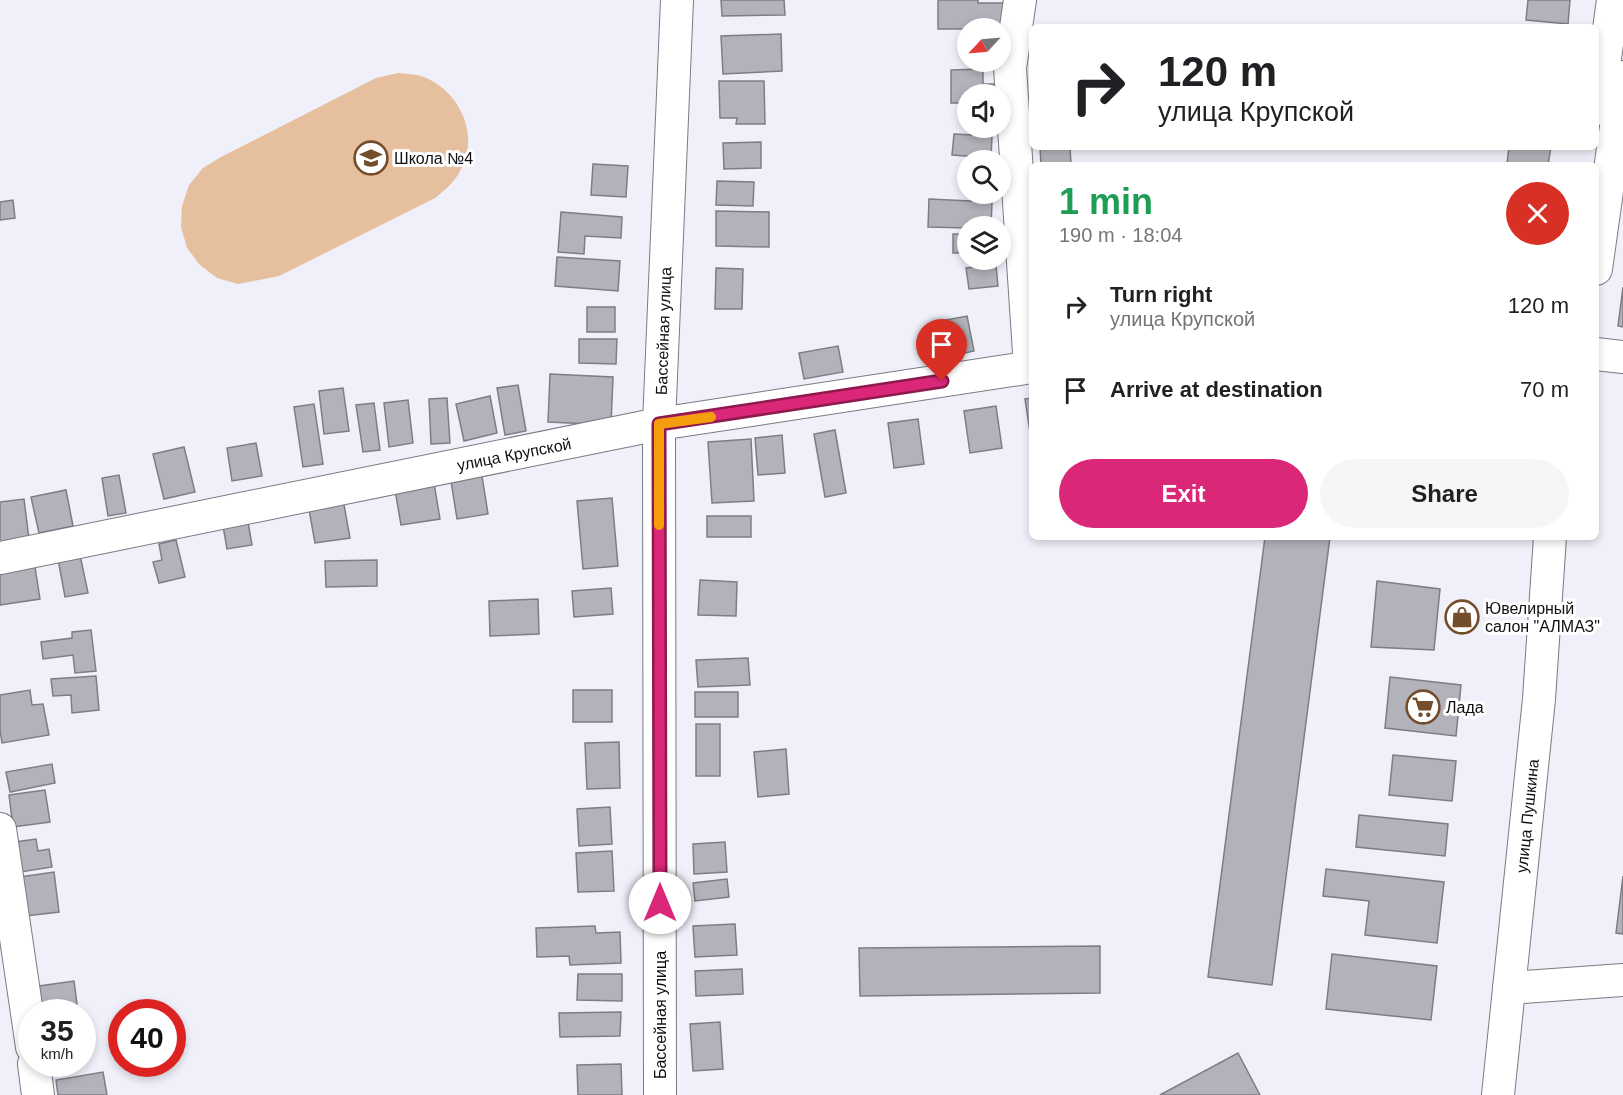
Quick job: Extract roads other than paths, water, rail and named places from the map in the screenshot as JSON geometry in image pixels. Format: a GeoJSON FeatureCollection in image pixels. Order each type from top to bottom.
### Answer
{"type":"FeatureCollection","features":[{"type":"Feature","properties":{"kind":"street","name":"Бассейная улица"},"geometry":{"type":"LineString","coordinates":[[660,1095],[659,424],[677,0]]}},
{"type":"Feature","properties":{"kind":"street"},"geometry":{"type":"LineString","coordinates":[[1020,0],[1010,68],[1029,339]]}},
{"type":"Feature","properties":{"kind":"street"},"geometry":{"type":"LineString","coordinates":[[1599,100],[1613,0]]}},
{"type":"Feature","properties":{"kind":"street"},"geometry":{"type":"LineString","coordinates":[[1599,248],[1623,77]]}},
{"type":"Feature","properties":{"kind":"street"},"geometry":{"type":"LineString","coordinates":[[1599,354],[1623,357]]}},
{"type":"Feature","properties":{"kind":"street","name":"улица Крупской"},"geometry":{"type":"LineString","coordinates":[[0,558],[659,424],[1029,367]]}},
{"type":"Feature","properties":{"kind":"street","name":"улица Пушкина"},"geometry":{"type":"LineString","coordinates":[[1498,1095],[1539,699],[1550,540]]}},
{"type":"Feature","properties":{"kind":"street"},"geometry":{"type":"LineString","coordinates":[[0,829],[25,999]]}},
{"type":"Feature","properties":{"kind":"street"},"geometry":{"type":"LineString","coordinates":[[1509,988],[1623,980]]}},
{"type":"Feature","properties":{"kind":"street"},"geometry":{"type":"LineString","coordinates":[[36,1077],[38,1095]]}},
{"type":"Feature","properties":{"kind":"place","name":"Школа №4"},"geometry":{"type":"Point","coordinates":[371,158]}},
{"type":"Feature","properties":{"kind":"place","name":"Ювелирный салон \"АЛМАЗ\""},"geometry":{"type":"Point","coordinates":[1462,617]}},
{"type":"Feature","properties":{"kind":"place","name":"Лада"},"geometry":{"type":"Point","coordinates":[1423,707]}}]}
